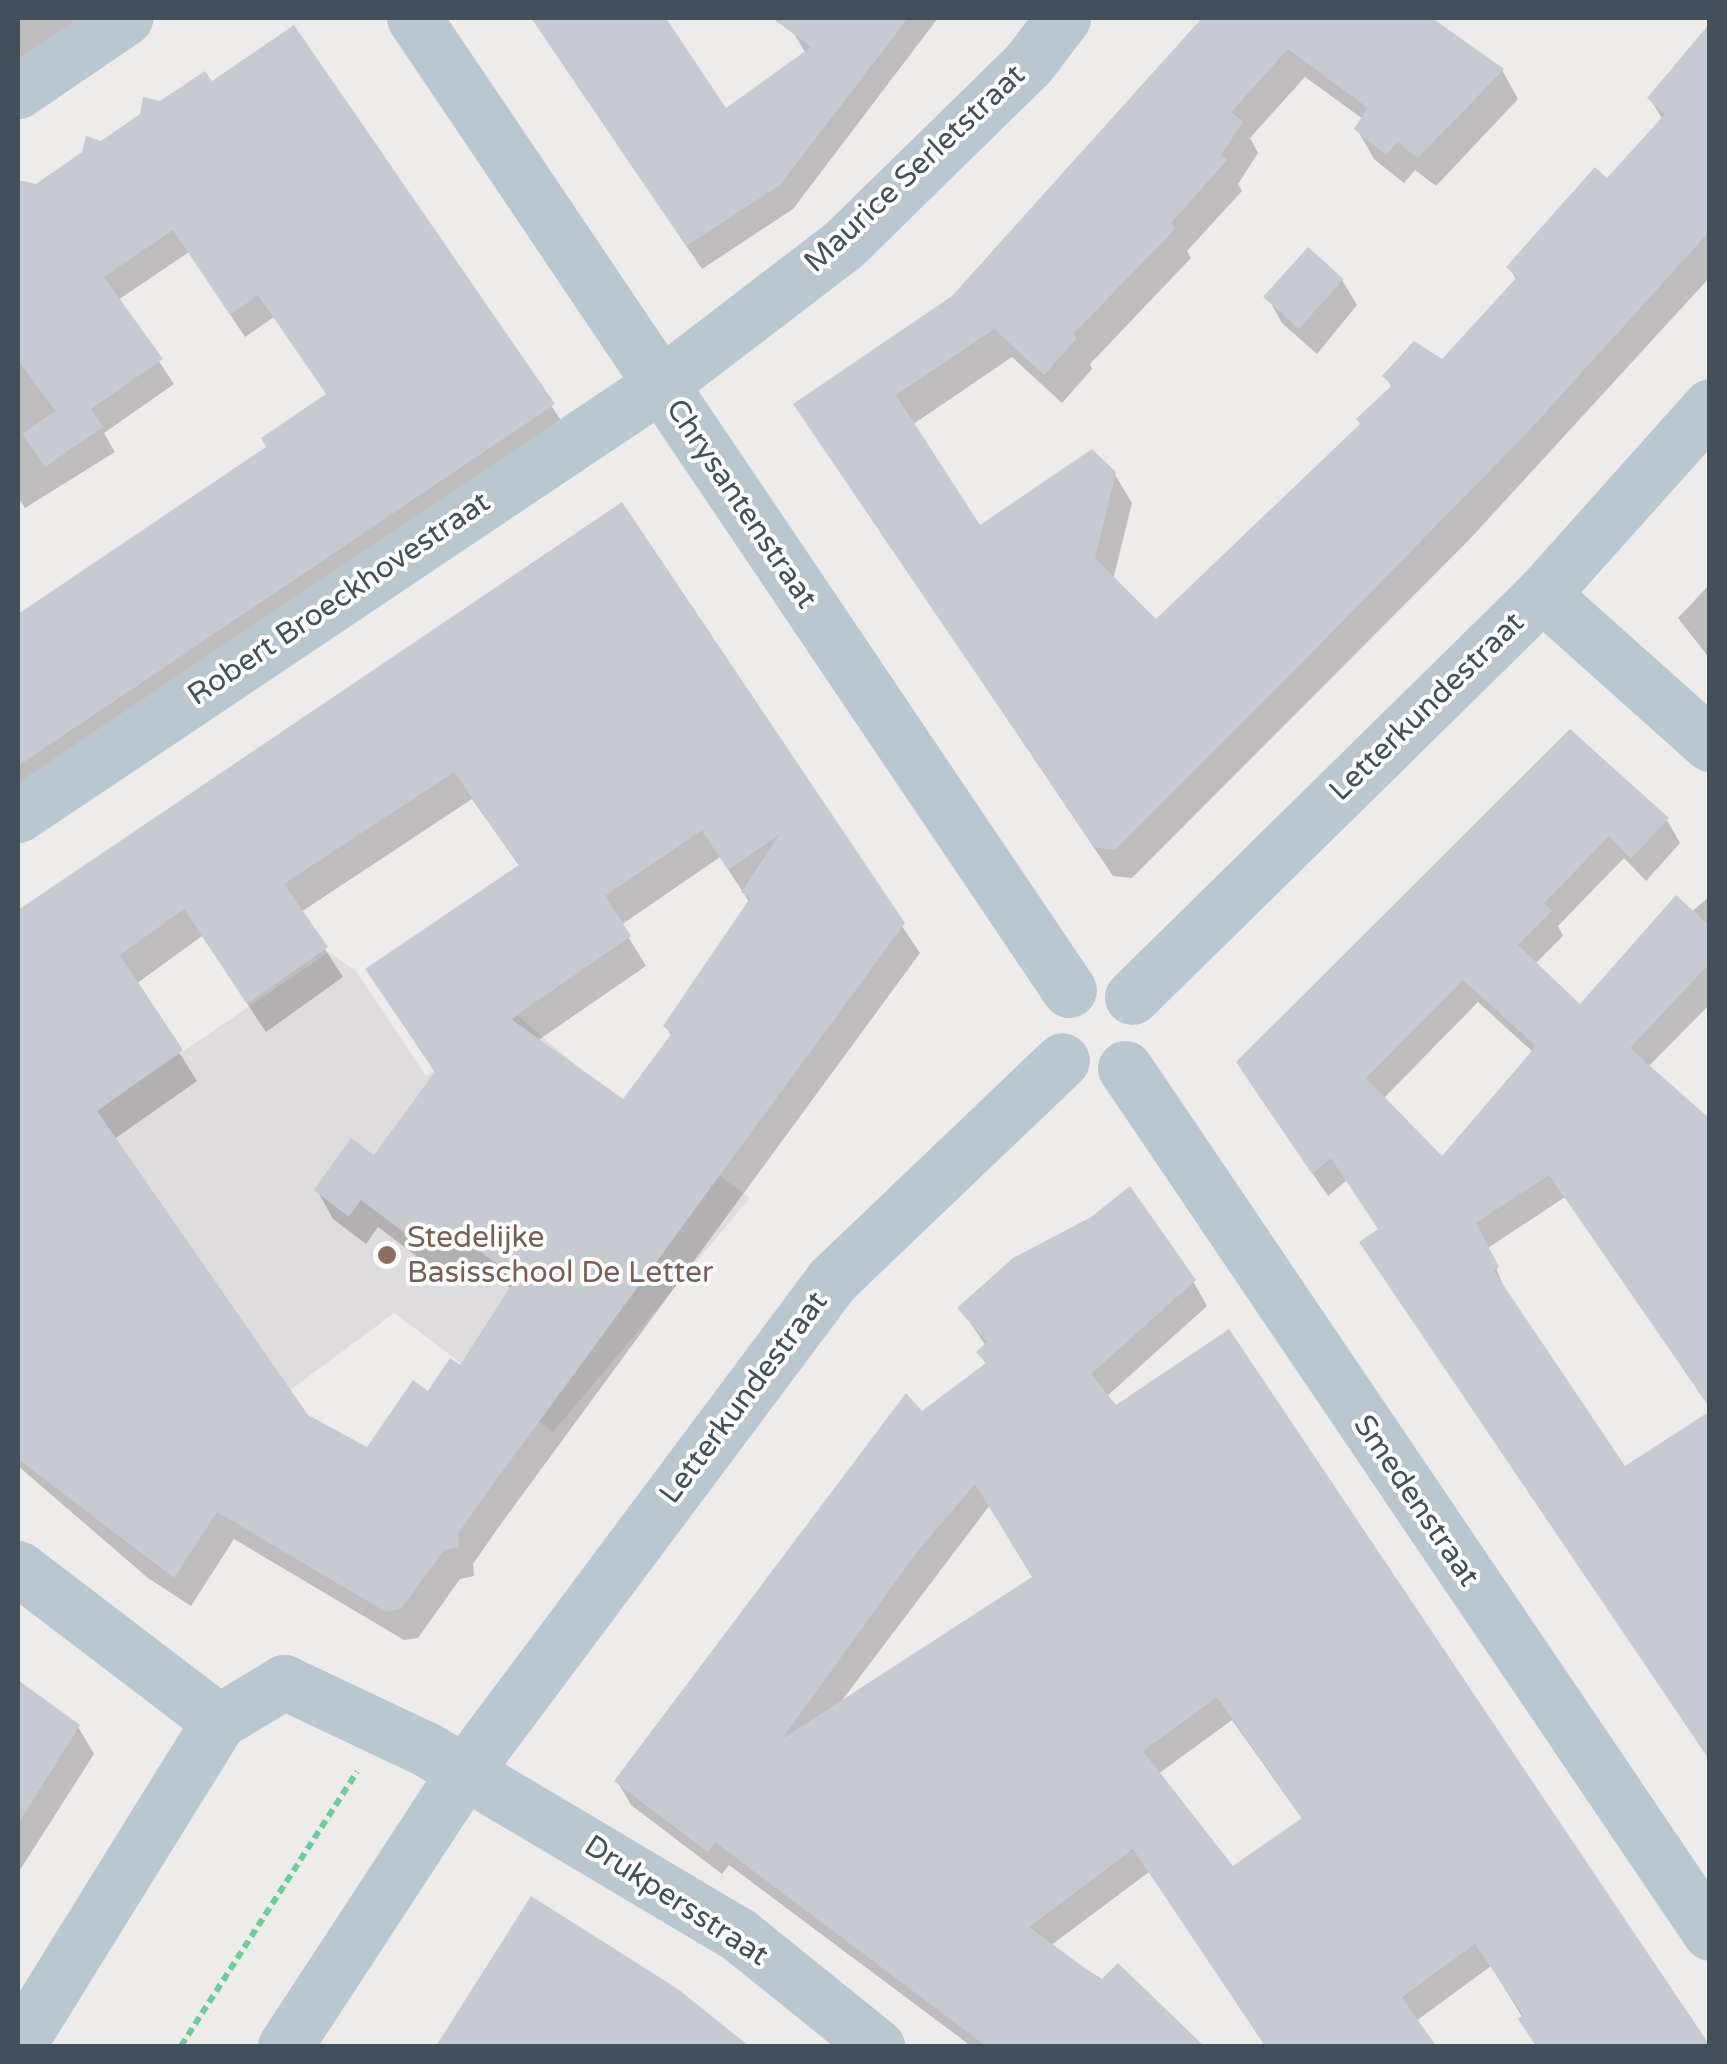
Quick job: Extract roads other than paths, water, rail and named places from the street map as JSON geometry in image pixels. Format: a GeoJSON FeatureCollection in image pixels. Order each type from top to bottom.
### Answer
{"type":"FeatureCollection","features":[{"type":"Feature","properties":{"kind":"street"},"geometry":{"type":"LineString","coordinates":[[18,91],[125,18]]}},
{"type":"Feature","properties":{"kind":"street","name":"Chrysantenstraat"},"geometry":{"type":"LineString","coordinates":[[414,18],[1070,990]]}},
{"type":"Feature","properties":{"kind":"street","name":"Maurice Serletstraat"},"geometry":{"type":"LineString","coordinates":[[661,384],[842,246],[1028,64],[1064,18]]}},
{"type":"Feature","properties":{"kind":"street","name":"Robert Broeckhovestraat"},"geometry":{"type":"LineString","coordinates":[[18,815],[661,384]]}},
{"type":"Feature","properties":{"kind":"street","name":"Letterkundestraat"},"geometry":{"type":"LineString","coordinates":[[1132,996],[1542,594],[1710,406]]}},
{"type":"Feature","properties":{"kind":"street"},"geometry":{"type":"LineString","coordinates":[[1542,594],[1710,744]]}},
{"type":"Feature","properties":{"kind":"street"},"geometry":{"type":"LineString","coordinates":[[1105,982],[1132,996],[1145,1034],[1124,1068],[1092,1075],[1062,1060],[1050,1029],[1070,990],[1105,982]]}},
{"type":"Feature","properties":{"kind":"street","name":"Letterkundestraat"},"geometry":{"type":"LineString","coordinates":[[286,2046],[465,1771],[832,1280],[1062,1060]]}},
{"type":"Feature","properties":{"kind":"street","name":"Smedenstraat"},"geometry":{"type":"LineString","coordinates":[[1124,1068],[1710,1933]]}},
{"type":"Feature","properties":{"kind":"street"},"geometry":{"type":"LineString","coordinates":[[18,1568],[219,1721]]}},
{"type":"Feature","properties":{"kind":"street"},"geometry":{"type":"LineString","coordinates":[[18,2046],[219,1721],[284,1682],[465,1771]]}},
{"type":"Feature","properties":{"kind":"street","name":"Drukpersstraat"},"geometry":{"type":"LineString","coordinates":[[465,1771],[738,1934],[877,2046]]}},
{"type":"Feature","properties":{"kind":"place","name":"Stedelijke Basisschool De Letter"},"geometry":{"type":"Point","coordinates":[387,1255]}}]}
